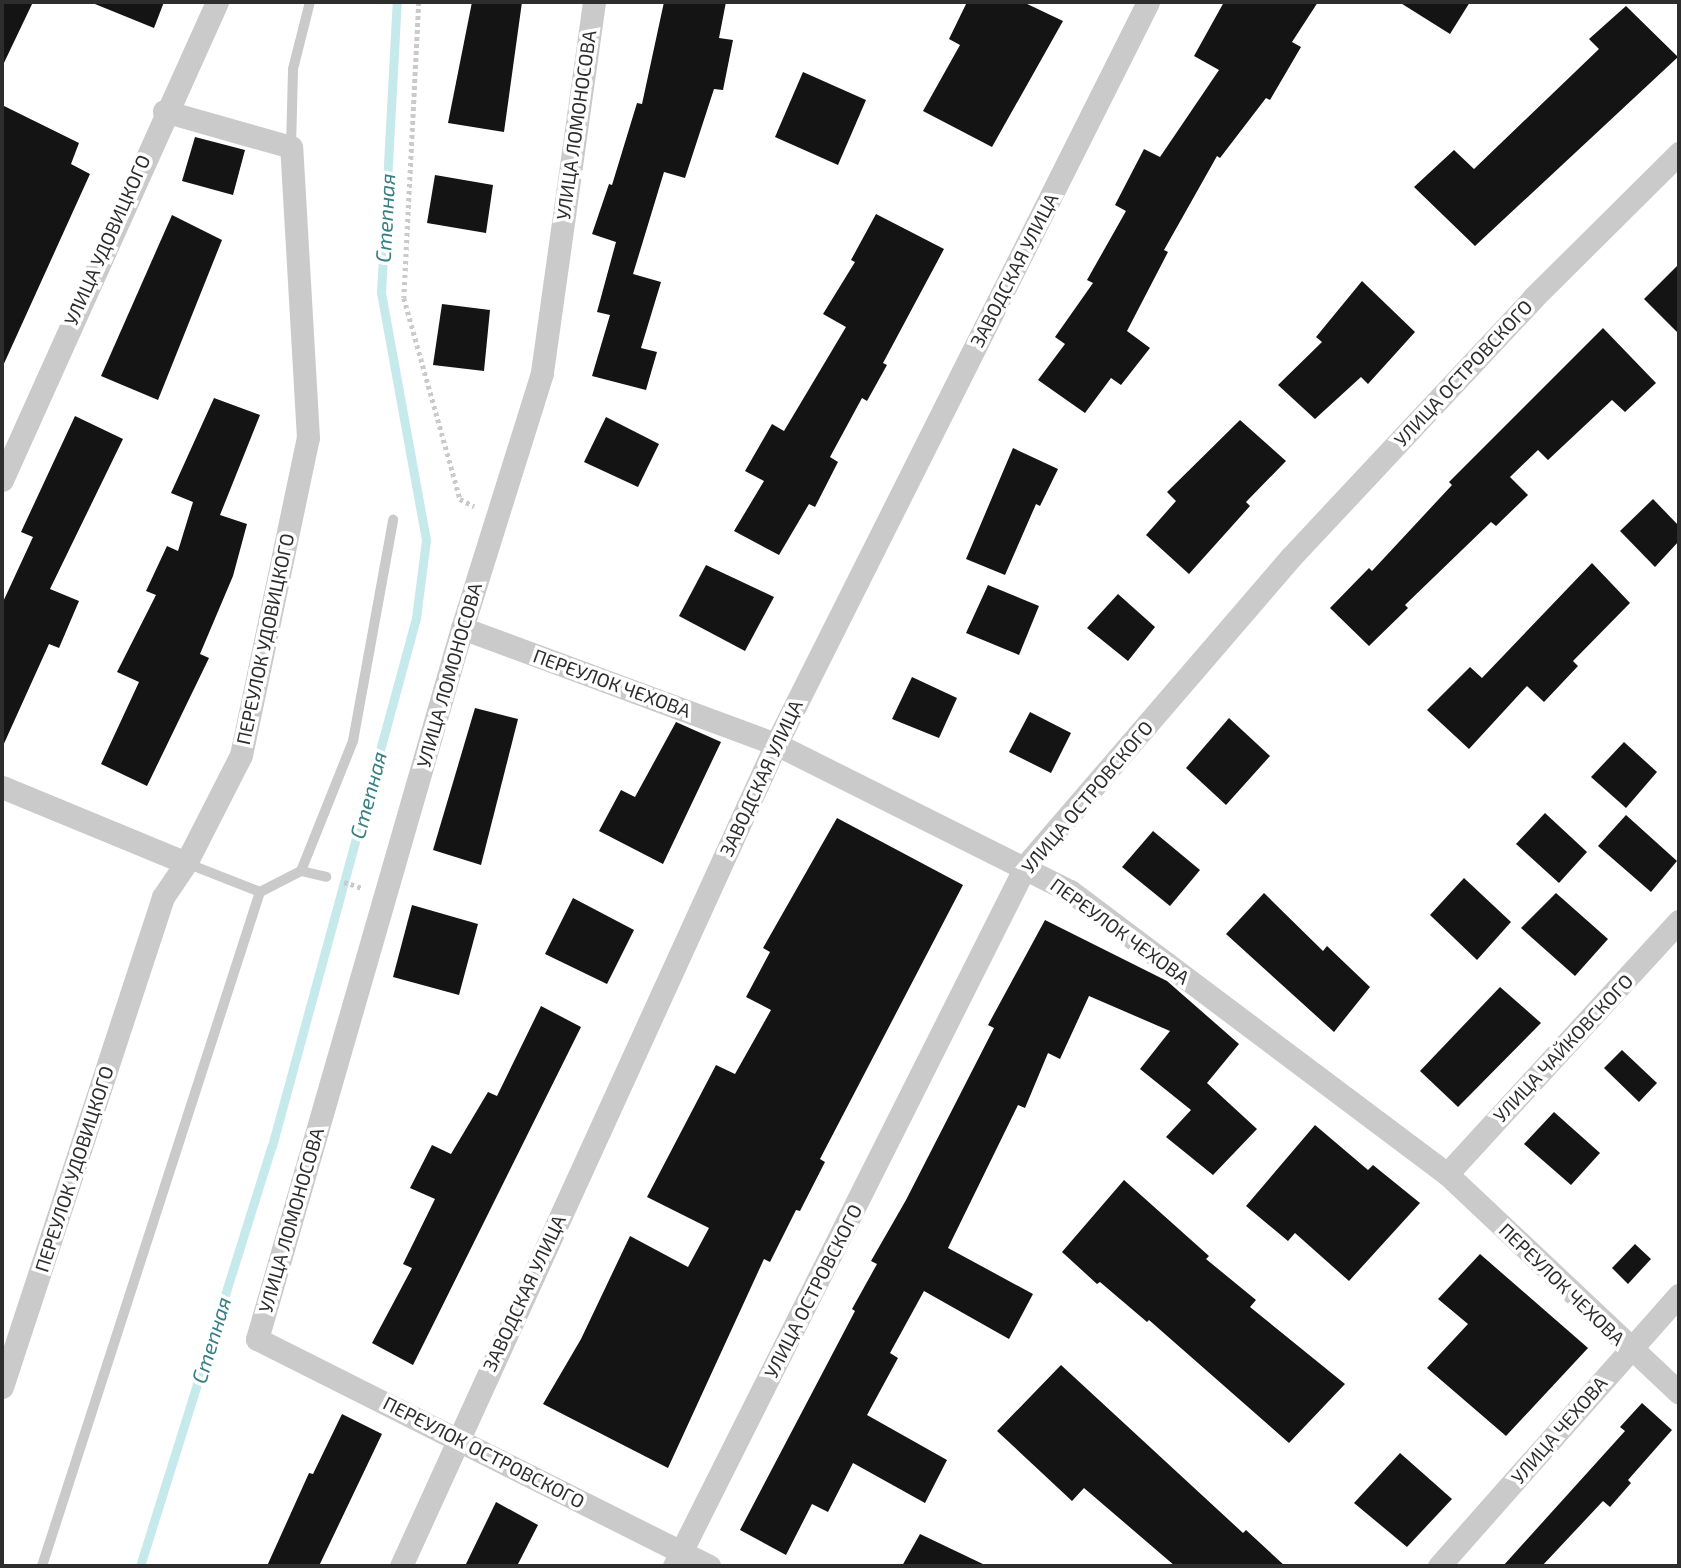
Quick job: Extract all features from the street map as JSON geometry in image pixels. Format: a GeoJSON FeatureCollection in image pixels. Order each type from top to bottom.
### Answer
{"type":"FeatureCollection","features":[{"type":"Feature","properties":{"kind":"street","name":"УЛИЦА УДОВИЦКОГО"},"geometry":{"type":"LineString","coordinates":[[2,481],[164,111],[217,2]]}},
{"type":"Feature","properties":{"kind":"street","name":"УЛИЦА ЛОМОНОСОВА"},"geometry":{"type":"LineString","coordinates":[[257,1339],[462,628],[542,373],[594,2]]}},
{"type":"Feature","properties":{"kind":"street","name":"ЗАВОДСКАЯ УЛИЦА"},"geometry":{"type":"LineString","coordinates":[[401,1566],[776,744],[1149,2]]}},
{"type":"Feature","properties":{"kind":"street"},"geometry":{"type":"LineString","coordinates":[[164,111],[291,147]]}},
{"type":"Feature","properties":{"kind":"street","name":"ПЕРЕУЛОК УДОВИЦКОГО"},"geometry":{"type":"LineString","coordinates":[[2,1387],[163,897],[186,863],[241,755],[307,438],[291,147]]}},
{"type":"Feature","properties":{"kind":"street","name":"УЛИЦА ОСТРОВСКОГО"},"geometry":{"type":"LineString","coordinates":[[677,1559],[1026,866],[1291,557],[1533,298],[1679,153]]}},
{"type":"Feature","properties":{"kind":"street","name":"ПЕРЕУЛОК ЧЕХОВА"},"geometry":{"type":"LineString","coordinates":[[462,628],[776,744],[1026,866],[1070,891],[1447,1174],[1679,1393]]}},
{"type":"Feature","properties":{"kind":"street"},"geometry":{"type":"LineString","coordinates":[[2,787],[186,863]]}},
{"type":"Feature","properties":{"kind":"street","name":"УЛИЦА ЧАЙКОВСКОГО"},"geometry":{"type":"LineString","coordinates":[[1447,1174],[1679,921]]}},
{"type":"Feature","properties":{"kind":"street","name":"УЛИЦА ЧЕХОВА"},"geometry":{"type":"LineString","coordinates":[[1439,1566],[1679,1295]]}},
{"type":"Feature","properties":{"kind":"street","name":"ПЕРЕУЛОК ОСТРОВСКОГО"},"geometry":{"type":"LineString","coordinates":[[257,1339],[458,1437],[677,1559],[709,1566]]}},
{"type":"Feature","properties":{"kind":"lane"},"geometry":{"type":"LineString","coordinates":[[291,147],[293,69],[310,2]]}},
{"type":"Feature","properties":{"kind":"lane"},"geometry":{"type":"LineString","coordinates":[[42,1566],[260,892],[300,871],[353,741],[393,520]]}},
{"type":"Feature","properties":{"kind":"lane"},"geometry":{"type":"LineString","coordinates":[[186,863],[260,892]]}},
{"type":"Feature","properties":{"kind":"lane"},"geometry":{"type":"LineString","coordinates":[[300,871],[326,877]]}},
{"type":"Feature","properties":{"kind":"path"},"geometry":{"type":"LineString","coordinates":[[419,2],[404,298],[460,499],[496,518]]}},
{"type":"Feature","properties":{"kind":"path"},"geometry":{"type":"LineString","coordinates":[[326,877],[385,895]]}},
{"type":"Feature","properties":{"kind":"building"},"geometry":{"type":"Polygon","coordinates":[[[2,2],[33,2],[2,67],[2,2]]]}},
{"type":"Feature","properties":{"kind":"building"},"geometry":{"type":"Polygon","coordinates":[[[90,2],[164,2],[154,28],[90,2]]]}},
{"type":"Feature","properties":{"kind":"building"},"geometry":{"type":"Polygon","coordinates":[[[472,2],[522,2],[504,132],[448,123],[472,2]]]}},
{"type":"Feature","properties":{"kind":"building"},"geometry":{"type":"Polygon","coordinates":[[[664,2],[726,2],[719,38],[733,40],[723,90],[714,89],[685,178],[664,172],[633,274],[661,282],[641,348],[657,352],[646,390],[592,376],[610,315],[597,312],[616,242],[592,234],[609,184],[612,185],[637,103],[642,104],[664,2]]]}},
{"type":"Feature","properties":{"kind":"building"},"geometry":{"type":"Polygon","coordinates":[[[967,2],[1023,2],[1063,21],[992,147],[923,111],[960,45],[949,39],[967,2]]]}},
{"type":"Feature","properties":{"kind":"building"},"geometry":{"type":"Polygon","coordinates":[[[1224,2],[1318,2],[1292,42],[1301,47],[1270,100],[1266,98],[1220,158],[1217,156],[1164,250],[1168,252],[1127,331],[1150,348],[1121,385],[1111,378],[1085,413],[1038,380],[1065,344],[1055,337],[1093,283],[1087,280],[1126,211],[1115,205],[1144,149],[1160,157],[1219,70],[1194,56],[1224,2]]]}},
{"type":"Feature","properties":{"kind":"building"},"geometry":{"type":"Polygon","coordinates":[[[1399,2],[1470,2],[1450,34],[1399,2]]]}},
{"type":"Feature","properties":{"kind":"building"},"geometry":{"type":"Polygon","coordinates":[[[1626,6],[1678,57],[1475,246],[1414,187],[1454,150],[1474,169],[1599,49],[1589,39],[1626,6]]]}},
{"type":"Feature","properties":{"kind":"building"},"geometry":{"type":"Polygon","coordinates":[[[803,72],[866,100],[838,165],[775,137],[803,72]]]}},
{"type":"Feature","properties":{"kind":"building"},"geometry":{"type":"Polygon","coordinates":[[[2,105],[79,143],[71,164],[90,174],[2,368],[2,105]]]}},
{"type":"Feature","properties":{"kind":"building"},"geometry":{"type":"Polygon","coordinates":[[[195,137],[245,150],[233,195],[182,181],[195,137]]]}},
{"type":"Feature","properties":{"kind":"building"},"geometry":{"type":"Polygon","coordinates":[[[435,175],[493,185],[486,233],[427,223],[435,175]]]}},
{"type":"Feature","properties":{"kind":"building"},"geometry":{"type":"Polygon","coordinates":[[[876,214],[944,249],[883,363],[887,365],[867,401],[862,398],[830,457],[838,462],[815,507],[809,504],[779,555],[734,531],[764,481],[745,471],[772,424],[784,431],[846,327],[823,314],[855,262],[851,260],[876,214]]]}},
{"type":"Feature","properties":{"kind":"building"},"geometry":{"type":"Polygon","coordinates":[[[172,215],[222,240],[158,400],[101,376],[172,215]]]}},
{"type":"Feature","properties":{"kind":"building"},"geometry":{"type":"Polygon","coordinates":[[[1679,264],[1679,334],[1644,299],[1679,264]]]}},
{"type":"Feature","properties":{"kind":"building"},"geometry":{"type":"Polygon","coordinates":[[[1362,281],[1415,332],[1368,384],[1361,377],[1315,419],[1278,385],[1322,342],[1316,337],[1362,281]]]}},
{"type":"Feature","properties":{"kind":"building"},"geometry":{"type":"Polygon","coordinates":[[[442,304],[490,310],[484,371],[433,365],[442,304]]]}},
{"type":"Feature","properties":{"kind":"building"},"geometry":{"type":"Polygon","coordinates":[[[1603,328],[1656,383],[1625,412],[1612,400],[1548,460],[1538,450],[1510,477],[1528,495],[1496,526],[1491,522],[1405,605],[1408,608],[1369,646],[1330,608],[1369,568],[1372,571],[1452,485],[1449,482],[1603,328]]]}},
{"type":"Feature","properties":{"kind":"building"},"geometry":{"type":"Polygon","coordinates":[[[214,398],[260,415],[220,515],[247,524],[233,576],[200,654],[209,658],[147,786],[101,764],[139,682],[117,672],[156,595],[146,591],[167,546],[178,551],[193,502],[171,493],[214,398]]]}},
{"type":"Feature","properties":{"kind":"building"},"geometry":{"type":"Polygon","coordinates":[[[75,416],[123,439],[50,589],[79,601],[59,648],[49,644],[2,748],[2,604],[33,537],[21,532],[75,416]]]}},
{"type":"Feature","properties":{"kind":"building"},"geometry":{"type":"Polygon","coordinates":[[[606,417],[659,444],[638,487],[584,462],[606,417]]]}},
{"type":"Feature","properties":{"kind":"building"},"geometry":{"type":"Polygon","coordinates":[[[1240,420],[1286,461],[1246,502],[1250,506],[1189,574],[1146,535],[1176,501],[1167,492],[1240,420]]]}},
{"type":"Feature","properties":{"kind":"building"},"geometry":{"type":"Polygon","coordinates":[[[1013,448],[1058,469],[1040,506],[1036,504],[1005,575],[966,559],[1013,448]]]}},
{"type":"Feature","properties":{"kind":"building"},"geometry":{"type":"Polygon","coordinates":[[[1653,499],[1679,526],[1679,541],[1655,567],[1620,531],[1653,499]]]}},
{"type":"Feature","properties":{"kind":"building"},"geometry":{"type":"Polygon","coordinates":[[[1592,563],[1630,603],[1573,661],[1578,666],[1544,702],[1527,686],[1469,749],[1427,710],[1470,667],[1482,678],[1592,563]]]}},
{"type":"Feature","properties":{"kind":"building"},"geometry":{"type":"Polygon","coordinates":[[[706,565],[774,597],[745,651],[679,616],[706,565]]]}},
{"type":"Feature","properties":{"kind":"building"},"geometry":{"type":"Polygon","coordinates":[[[988,585],[1039,606],[1019,655],[966,633],[988,585]]]}},
{"type":"Feature","properties":{"kind":"building"},"geometry":{"type":"Polygon","coordinates":[[[1118,594],[1155,627],[1128,661],[1087,628],[1118,594]]]}},
{"type":"Feature","properties":{"kind":"building"},"geometry":{"type":"Polygon","coordinates":[[[912,677],[957,698],[939,738],[892,719],[912,677]]]}},
{"type":"Feature","properties":{"kind":"building"},"geometry":{"type":"Polygon","coordinates":[[[475,708],[518,719],[481,865],[433,850],[475,708]]]}},
{"type":"Feature","properties":{"kind":"building"},"geometry":{"type":"Polygon","coordinates":[[[1030,712],[1071,733],[1051,773],[1009,752],[1030,712]]]}},
{"type":"Feature","properties":{"kind":"building"},"geometry":{"type":"Polygon","coordinates":[[[1229,718],[1270,756],[1226,805],[1186,768],[1229,718]]]}},
{"type":"Feature","properties":{"kind":"building"},"geometry":{"type":"Polygon","coordinates":[[[676,722],[721,742],[663,864],[599,831],[621,790],[635,797],[676,722]]]}},
{"type":"Feature","properties":{"kind":"building"},"geometry":{"type":"Polygon","coordinates":[[[1624,742],[1657,772],[1626,808],[1591,777],[1624,742]]]}},
{"type":"Feature","properties":{"kind":"building"},"geometry":{"type":"Polygon","coordinates":[[[1545,813],[1587,852],[1559,883],[1516,844],[1545,813]]]}},
{"type":"Feature","properties":{"kind":"building"},"geometry":{"type":"Polygon","coordinates":[[[1626,815],[1677,861],[1651,892],[1598,846],[1626,815]]]}},
{"type":"Feature","properties":{"kind":"building"},"geometry":{"type":"Polygon","coordinates":[[[837,818],[963,885],[820,1159],[825,1162],[800,1211],[796,1210],[770,1262],[764,1259],[668,1468],[543,1404],[581,1339],[630,1236],[688,1267],[709,1228],[647,1197],[716,1065],[735,1074],[771,1010],[746,997],[770,952],[763,948],[837,818]]]}},
{"type":"Feature","properties":{"kind":"building"},"geometry":{"type":"Polygon","coordinates":[[[1153,831],[1200,870],[1170,906],[1122,867],[1153,831]]]}},
{"type":"Feature","properties":{"kind":"building"},"geometry":{"type":"Polygon","coordinates":[[[1464,878],[1511,922],[1477,960],[1430,915],[1464,878]]]}},
{"type":"Feature","properties":{"kind":"building"},"geometry":{"type":"Polygon","coordinates":[[[1264,893],[1323,951],[1327,946],[1370,987],[1334,1032],[1226,934],[1264,893]]]}},
{"type":"Feature","properties":{"kind":"building"},"geometry":{"type":"Polygon","coordinates":[[[1556,893],[1608,939],[1575,976],[1521,928],[1556,893]]]}},
{"type":"Feature","properties":{"kind":"building"},"geometry":{"type":"Polygon","coordinates":[[[573,898],[634,930],[607,984],[545,954],[573,898]]]}},
{"type":"Feature","properties":{"kind":"building"},"geometry":{"type":"Polygon","coordinates":[[[412,905],[478,924],[459,995],[393,977],[412,905]]]}},
{"type":"Feature","properties":{"kind":"building"},"geometry":{"type":"Polygon","coordinates":[[[1045,920],[1167,981],[1239,1044],[1207,1083],[1257,1129],[1213,1175],[1166,1137],[1191,1110],[1140,1069],[1170,1031],[1089,996],[1060,1059],[1048,1053],[1025,1108],[1018,1105],[948,1248],[1033,1294],[1009,1339],[924,1291],[890,1353],[898,1358],[867,1415],[947,1460],[925,1503],[853,1463],[828,1512],[812,1504],[786,1555],[740,1530],[855,1311],[852,1309],[877,1264],[871,1261],[906,1200],[994,1028],[988,1025],[1045,920]]]}},
{"type":"Feature","properties":{"kind":"building"},"geometry":{"type":"Polygon","coordinates":[[[1500,987],[1541,1023],[1458,1107],[1420,1071],[1500,987]]]}},
{"type":"Feature","properties":{"kind":"building"},"geometry":{"type":"Polygon","coordinates":[[[541,1006],[581,1027],[413,1365],[372,1343],[412,1268],[403,1264],[435,1199],[410,1188],[432,1145],[451,1154],[488,1092],[497,1096],[541,1006]]]}},
{"type":"Feature","properties":{"kind":"building"},"geometry":{"type":"Polygon","coordinates":[[[1622,1050],[1657,1083],[1639,1102],[1604,1068],[1622,1050]]]}},
{"type":"Feature","properties":{"kind":"building"},"geometry":{"type":"Polygon","coordinates":[[[1554,1112],[1600,1153],[1571,1185],[1524,1144],[1554,1112]]]}},
{"type":"Feature","properties":{"kind":"building"},"geometry":{"type":"Polygon","coordinates":[[[1315,1125],[1368,1170],[1373,1165],[1420,1203],[1349,1281],[1295,1233],[1288,1241],[1246,1206],[1315,1125]]]}},
{"type":"Feature","properties":{"kind":"building"},"geometry":{"type":"Polygon","coordinates":[[[1124,1180],[1209,1256],[1206,1259],[1256,1300],[1250,1307],[1345,1384],[1289,1443],[1149,1320],[1147,1322],[1100,1282],[1097,1284],[1062,1252],[1124,1180]]]}},
{"type":"Feature","properties":{"kind":"building"},"geometry":{"type":"Polygon","coordinates":[[[1635,1244],[1651,1259],[1628,1284],[1612,1268],[1635,1244]]]}},
{"type":"Feature","properties":{"kind":"building"},"geometry":{"type":"Polygon","coordinates":[[[1480,1254],[1588,1348],[1506,1436],[1427,1368],[1468,1324],[1438,1299],[1480,1254]]]}},
{"type":"Feature","properties":{"kind":"building"},"geometry":{"type":"Polygon","coordinates":[[[1061,1365],[1243,1533],[1246,1530],[1285,1566],[1175,1566],[1084,1488],[1072,1501],[997,1431],[1061,1365]]]}},
{"type":"Feature","properties":{"kind":"building"},"geometry":{"type":"Polygon","coordinates":[[[1642,1403],[1672,1430],[1628,1480],[1631,1483],[1610,1507],[1603,1501],[1542,1566],[1503,1566],[1625,1431],[1620,1427],[1642,1403]]]}},
{"type":"Feature","properties":{"kind":"building"},"geometry":{"type":"Polygon","coordinates":[[[342,1414],[382,1434],[319,1566],[267,1566],[309,1473],[313,1474],[342,1414]]]}},
{"type":"Feature","properties":{"kind":"building"},"geometry":{"type":"Polygon","coordinates":[[[1400,1453],[1452,1499],[1407,1547],[1354,1503],[1400,1453]]]}},
{"type":"Feature","properties":{"kind":"building"},"geometry":{"type":"Polygon","coordinates":[[[496,1502],[538,1525],[517,1566],[465,1566],[496,1502]]]}},
{"type":"Feature","properties":{"kind":"building"},"geometry":{"type":"Polygon","coordinates":[[[920,1534],[987,1566],[902,1566],[920,1534]]]}},
{"type":"Feature","properties":{"kind":"waterway","name":"Степная"},"geometry":{"type":"LineString","coordinates":[[140,1566],[272,1146],[416,618],[426,540],[381,293],[397,2]]}}]}
